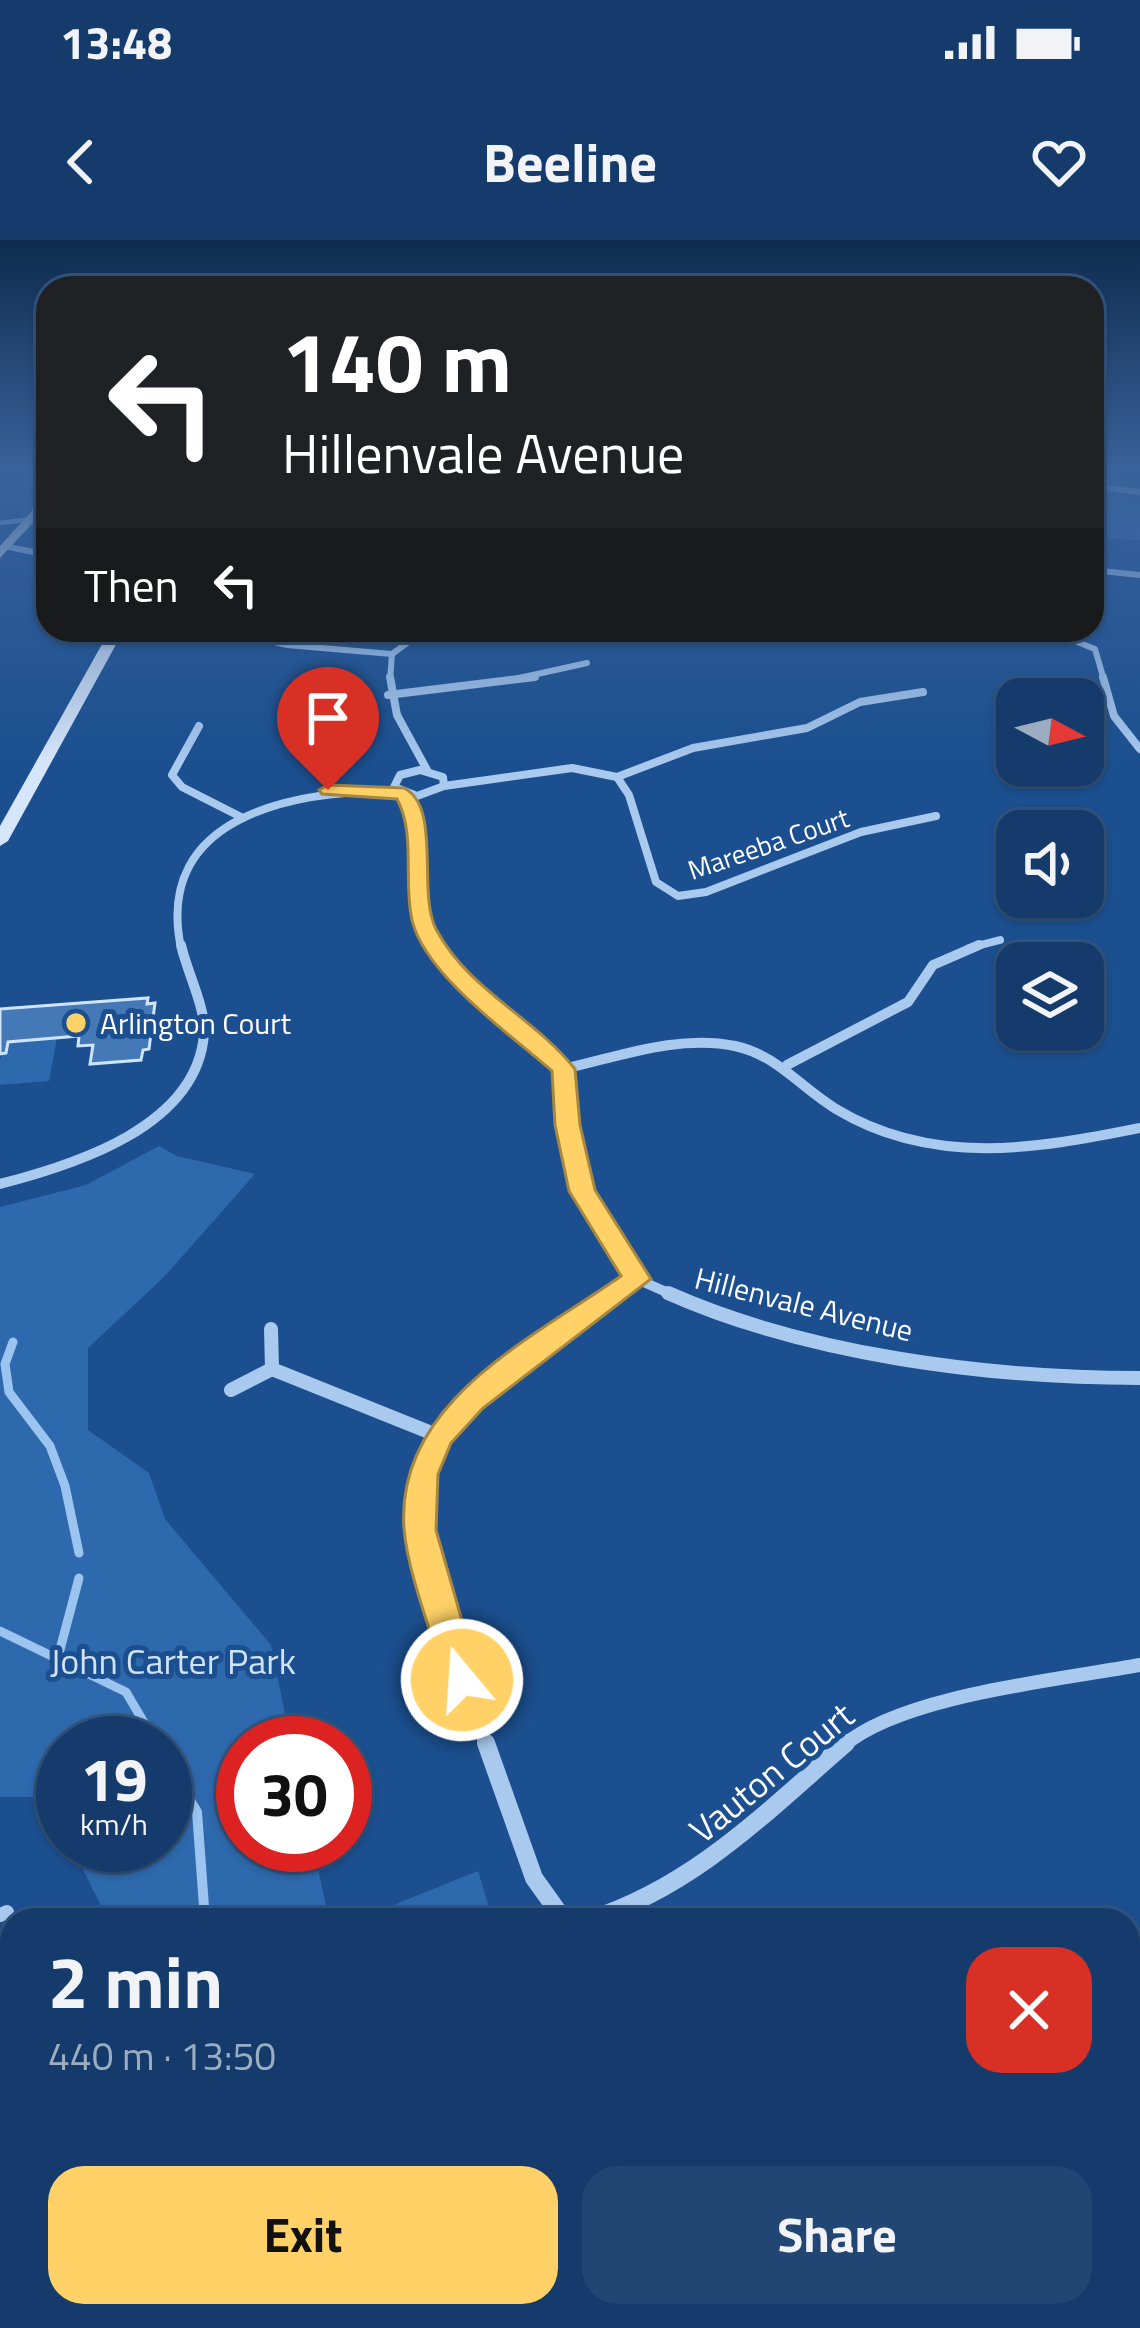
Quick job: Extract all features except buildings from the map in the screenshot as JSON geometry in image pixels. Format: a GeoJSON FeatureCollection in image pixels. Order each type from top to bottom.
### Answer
{"type":"FeatureCollection","features":[{"type":"Feature","properties":{"kind":"street"},"geometry":{"type":"LineString","coordinates":[[1104,571],[1140,575]]}},
{"type":"Feature","properties":{"kind":"street"},"geometry":{"type":"LineString","coordinates":[[0,841],[110,642]]}},
{"type":"Feature","properties":{"kind":"street"},"geometry":{"type":"LineString","coordinates":[[274,642],[392,654],[408,642]]}},
{"type":"Feature","properties":{"kind":"street"},"geometry":{"type":"LineString","coordinates":[[1078,642],[1095,649],[1114,716],[1140,748]]}},
{"type":"Feature","properties":{"kind":"street"},"geometry":{"type":"LineString","coordinates":[[392,654],[388,695],[412,749],[443,782]]}},
{"type":"Feature","properties":{"kind":"street"},"geometry":{"type":"LineString","coordinates":[[388,695],[545,676],[587,663]]}},
{"type":"Feature","properties":{"kind":"street"},"geometry":{"type":"LineString","coordinates":[[416,817],[443,782],[572,768],[617,777],[693,748],[807,728],[860,702],[923,692]]}},
{"type":"Feature","properties":{"kind":"street"},"geometry":{"type":"LineString","coordinates":[[199,726],[172,776],[182,787],[244,818]]}},
{"type":"Feature","properties":{"kind":"street"},"geometry":{"type":"LineString","coordinates":[[412,749],[401,775],[401,792],[416,817],[420,907],[436,950],[454,973],[563,1069],[567,1125],[582,1191],[637,1279],[473,1400],[439,1436],[422,1474],[420,1530],[448,1638],[534,1878],[555,1908]]}},
{"type":"Feature","properties":{"kind":"street"},"geometry":{"type":"LineString","coordinates":[[0,1184],[44,1174],[127,1136],[183,1085],[204,1047],[205,1031],[175,909],[179,880],[210,839],[244,818],[298,796],[427,770]]}},
{"type":"Feature","properties":{"kind":"street","name":"Mareeba Court"},"geometry":{"type":"LineString","coordinates":[[617,777],[629,795],[656,883],[678,896],[706,892],[861,832],[937,816]]}},
{"type":"Feature","properties":{"kind":"street"},"geometry":{"type":"LineString","coordinates":[[352,788],[430,794]]}},
{"type":"Feature","properties":{"kind":"street"},"geometry":{"type":"LineString","coordinates":[[787,1066],[908,1002],[914,983],[931,963],[1000,940]]}},
{"type":"Feature","properties":{"kind":"street"},"geometry":{"type":"LineString","coordinates":[[563,1069],[721,1043],[787,1066],[807,1089],[866,1125],[949,1148],[1033,1149],[1140,1128]]}},
{"type":"Feature","properties":{"kind":"street","name":"Hillenvale Avenue"},"geometry":{"type":"LineString","coordinates":[[637,1279],[711,1312],[865,1351],[1040,1378],[1140,1378]]}},
{"type":"Feature","properties":{"kind":"street"},"geometry":{"type":"LineString","coordinates":[[271,1329],[272,1369]]}},
{"type":"Feature","properties":{"kind":"street"},"geometry":{"type":"LineString","coordinates":[[231,1390],[272,1369],[439,1436]]}},
{"type":"Feature","properties":{"kind":"street","name":"Vauton Court"},"geometry":{"type":"LineString","coordinates":[[626,1908],[704,1865],[858,1733],[906,1710],[1140,1665]]}},
{"type":"Feature","properties":{"kind":"green space"},"geometry":{"type":"Polygon","coordinates":[[[57,1038],[49,1081],[0,1085],[0,1060],[8,1042],[57,1038]]]}},
{"type":"Feature","properties":{"kind":"green space","name":"John Carter Park"},"geometry":{"type":"Polygon","coordinates":[[[159,1146],[177,1156],[255,1174],[164,1277],[88,1348],[88,1430],[149,1473],[165,1519],[271,1645],[285,1716],[216,1716],[216,1872],[319,1872],[326,1908],[98,1908],[84,1872],[192,1872],[192,1716],[36,1716],[36,1797],[0,1797],[0,1207],[86,1185],[159,1146]]]}},
{"type":"Feature","properties":{"kind":"green space"},"geometry":{"type":"Polygon","coordinates":[[[478,1871],[489,1908],[386,1908],[478,1871]]]}},
{"type":"Feature","properties":{"kind":"waterway"},"geometry":{"type":"LineString","coordinates":[[13,1342],[5,1364],[9,1392],[50,1446],[65,1486],[79,1553]]}},
{"type":"Feature","properties":{"kind":"waterway"},"geometry":{"type":"LineString","coordinates":[[58,1657],[79,1578]]}},
{"type":"Feature","properties":{"kind":"waterway"},"geometry":{"type":"LineString","coordinates":[[0,1631],[126,1692],[140,1716]]}},
{"type":"Feature","properties":{"kind":"waterway"},"geometry":{"type":"LineString","coordinates":[[192,1804],[197,1812],[204,1908]]}},
{"type":"Feature","properties":{"kind":"place","name":"Arlington Court"},"geometry":{"type":"Point","coordinates":[76,1023]}},
{"type":"Feature","properties":{"kind":"route"},"geometry":{"type":"LineString","coordinates":[[328,790],[404,794],[416,817],[423,925],[454,973],[563,1069],[567,1125],[582,1191],[637,1279],[473,1400],[439,1436],[422,1474],[420,1530],[462,1680]]}}]}
